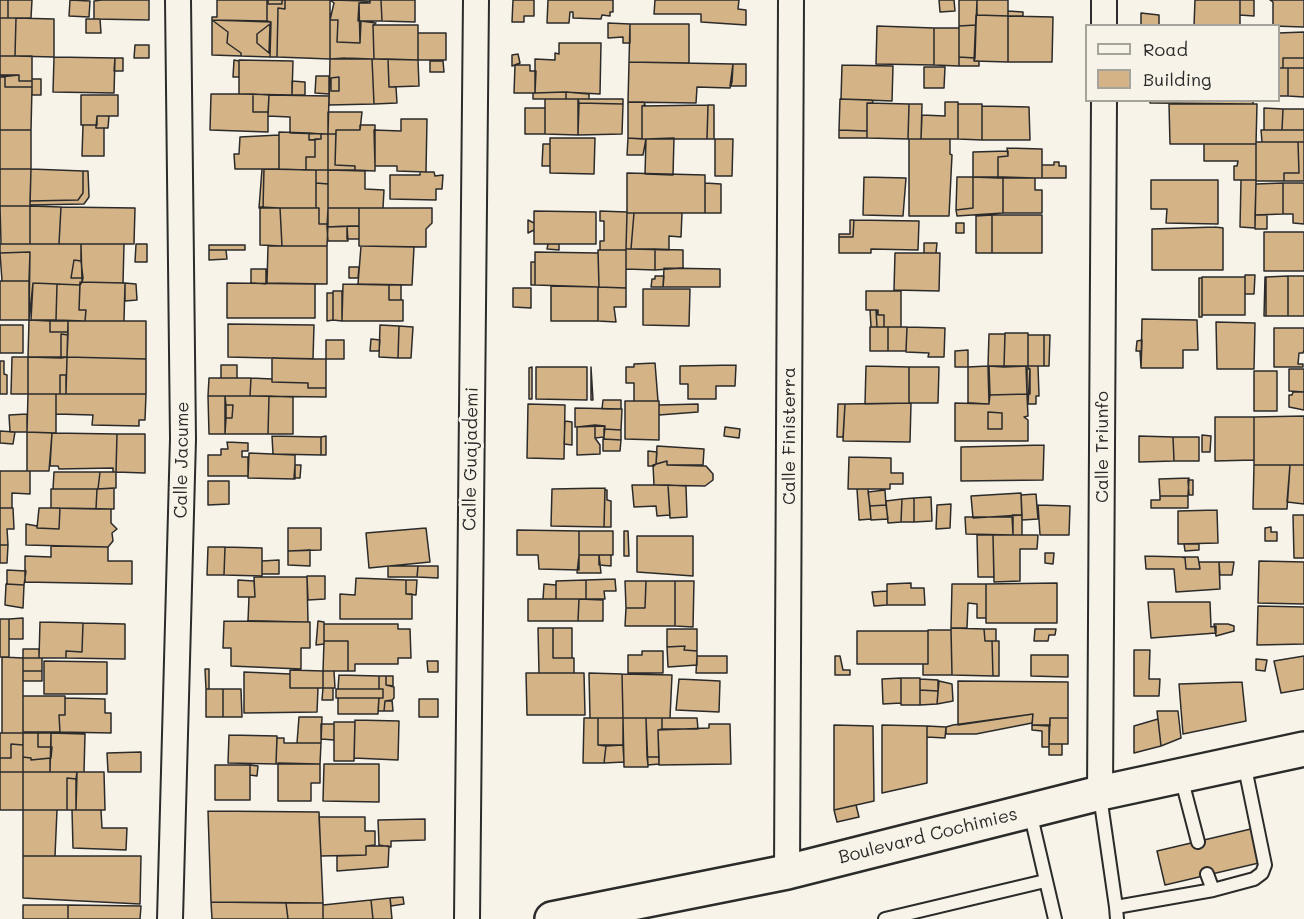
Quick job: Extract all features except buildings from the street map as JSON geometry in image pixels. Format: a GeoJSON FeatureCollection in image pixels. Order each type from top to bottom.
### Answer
{"type":"FeatureCollection","features":[{"type":"Feature","properties":{"kind":"main road","name":"Boulevard Cochimies"},"geometry":{"type":"LineString","coordinates":[[552,919],[787,872],[1100,793],[1304,749]]}},
{"type":"Feature","properties":{"kind":"street","name":"Calle Jacume"},"geometry":{"type":"LineString","coordinates":[[170,919],[183,439],[178,0]]}},
{"type":"Feature","properties":{"kind":"street","name":"Calle Guajademi"},"geometry":{"type":"LineString","coordinates":[[466,919],[476,0]]}},
{"type":"Feature","properties":{"kind":"street","name":"Calle Finisterra"},"geometry":{"type":"LineString","coordinates":[[787,872],[791,0]]}},
{"type":"Feature","properties":{"kind":"street"},"geometry":{"type":"LineString","coordinates":[[1104,0],[1104,24]]}},
{"type":"Feature","properties":{"kind":"street","name":"Calle Triunfo"},"geometry":{"type":"LineString","coordinates":[[1100,793],[1104,102]]}},
{"type":"Feature","properties":{"kind":"lane"},"geometry":{"type":"LineString","coordinates":[[1100,793],[1116,913],[1254,879],[1262,873],[1265,865],[1244,762]]}},
{"type":"Feature","properties":{"kind":"lane"},"geometry":{"type":"LineString","coordinates":[[1180,775],[1198,842]]}},
{"type":"Feature","properties":{"kind":"lane"},"geometry":{"type":"LineString","coordinates":[[1030,810],[1055,919]]}},
{"type":"Feature","properties":{"kind":"lane"},"geometry":{"type":"LineString","coordinates":[[1207,874],[1213,890]]}},
{"type":"Feature","properties":{"kind":"lane"},"geometry":{"type":"LineString","coordinates":[[885,919],[918,915],[1045,881]]}}]}
